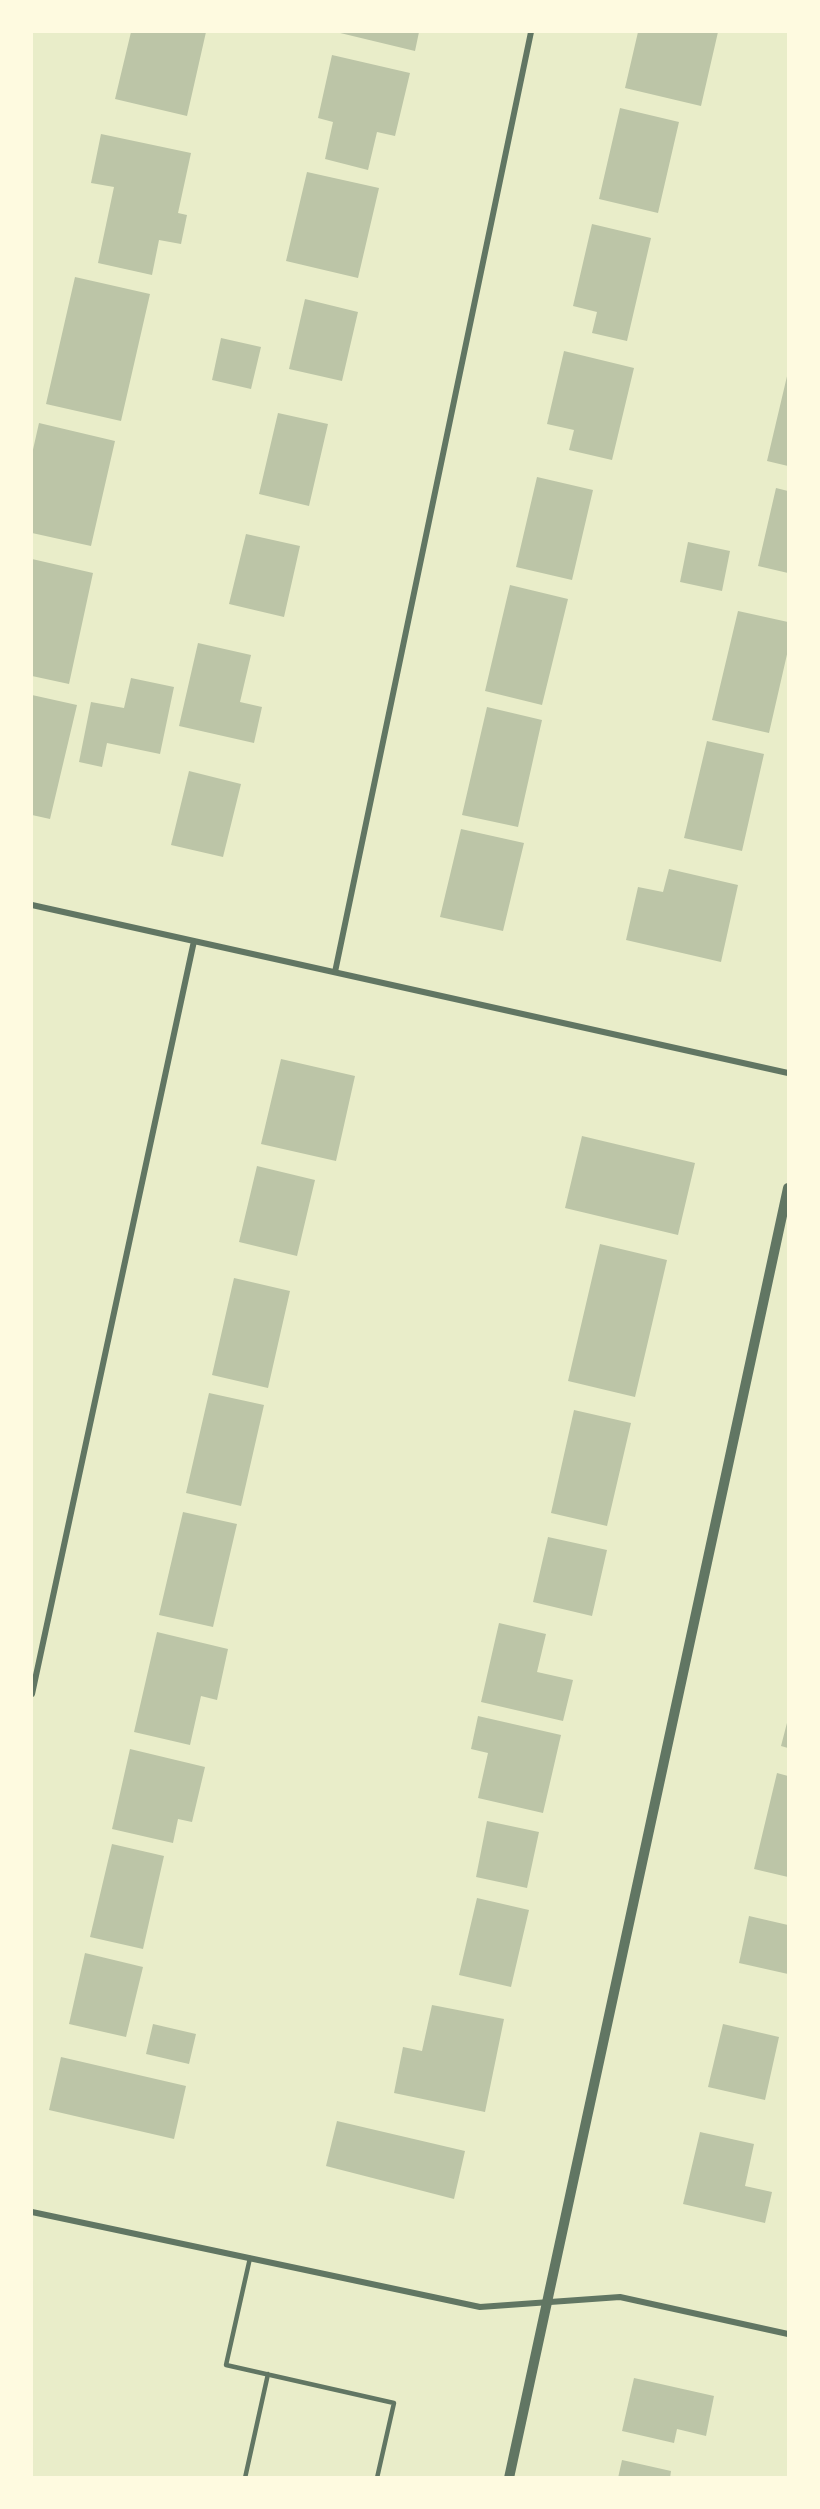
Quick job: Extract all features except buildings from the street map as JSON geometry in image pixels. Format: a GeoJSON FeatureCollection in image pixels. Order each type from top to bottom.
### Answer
{"type":"FeatureCollection","features":[{"type":"Feature","properties":{"kind":"street"},"geometry":{"type":"LineString","coordinates":[[335,972],[531,32]]}},
{"type":"Feature","properties":{"kind":"street"},"geometry":{"type":"LineString","coordinates":[[32,905],[789,1073]]}},
{"type":"Feature","properties":{"kind":"street"},"geometry":{"type":"LineString","coordinates":[[32,1694],[194,941]]}},
{"type":"Feature","properties":{"kind":"street"},"geometry":{"type":"LineString","coordinates":[[509,2478],[789,1188]]}},
{"type":"Feature","properties":{"kind":"street"},"geometry":{"type":"LineString","coordinates":[[32,2212],[480,2307],[620,2297],[789,2334]]}},
{"type":"Feature","properties":{"kind":"lane"},"geometry":{"type":"LineString","coordinates":[[250,2258],[226,2365],[394,2403],[377,2478]]}},
{"type":"Feature","properties":{"kind":"lane"},"geometry":{"type":"LineString","coordinates":[[245,2478],[268,2374]]}}]}
